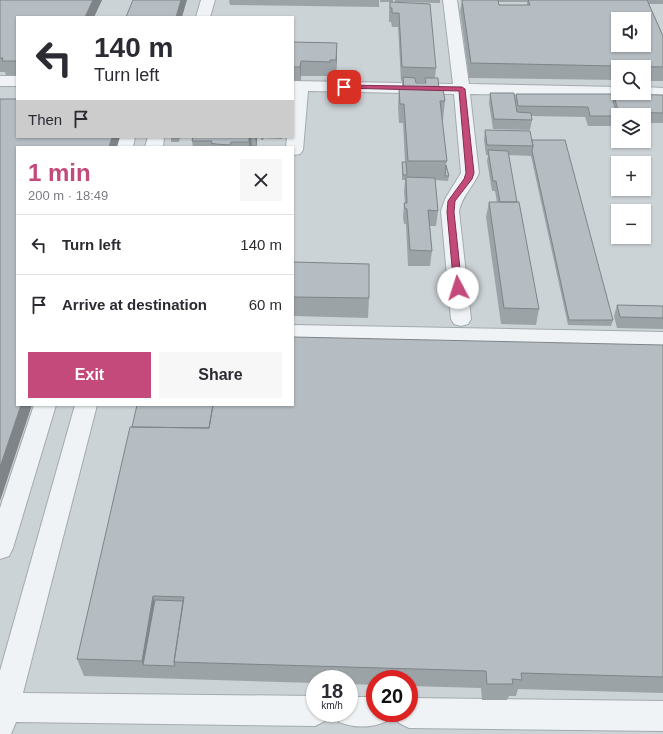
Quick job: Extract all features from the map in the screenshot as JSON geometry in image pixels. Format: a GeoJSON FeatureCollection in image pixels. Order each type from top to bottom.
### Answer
{"type":"FeatureCollection","features":[{"type":"Feature","properties":{"kind":"lane"},"geometry":{"type":"LineString","coordinates":[[203,16],[208,0]]}},
{"type":"Feature","properties":{"kind":"lane"},"geometry":{"type":"LineString","coordinates":[[450,0],[462,89],[470,173],[468,179],[452,201],[450,212],[461,319]]}},
{"type":"Feature","properties":{"kind":"lane"},"geometry":{"type":"LineString","coordinates":[[0,81],[16,81]]}},
{"type":"Feature","properties":{"kind":"lane"},"geometry":{"type":"LineString","coordinates":[[294,150],[297,86],[611,92]]}},
{"type":"Feature","properties":{"kind":"lane"},"geometry":{"type":"LineString","coordinates":[[651,92],[663,93]]}},
{"type":"Feature","properties":{"kind":"lane"},"geometry":{"type":"LineString","coordinates":[[294,332],[663,340]]}},
{"type":"Feature","properties":{"kind":"lane"},"geometry":{"type":"LineString","coordinates":[[0,548],[45,406]]}},
{"type":"Feature","properties":{"kind":"lane"},"geometry":{"type":"LineString","coordinates":[[86,406],[2,715],[306,711]]}},
{"type":"Feature","properties":{"kind":"lane"},"geometry":{"type":"LineString","coordinates":[[418,713],[663,716]]}},
{"type":"Feature","properties":{"kind":"shaded area"},"geometry":{"type":"Polygon","coordinates":[[[0,0],[663,0],[663,734],[0,734],[0,0]]]}},
{"type":"Feature","properties":{"kind":"building"},"geometry":{"type":"Polygon","coordinates":[[[0,0],[93,0],[85,16],[16,16],[16,61],[2,61],[3,58],[0,58],[0,0]]]}},
{"type":"Feature","properties":{"kind":"building"},"geometry":{"type":"Polygon","coordinates":[[[133,0],[181,0],[176,16],[126,16],[133,0]]]}},
{"type":"Feature","properties":{"kind":"building"},"geometry":{"type":"Polygon","coordinates":[[[462,0],[498,0],[499,5],[530,5],[528,0],[647,0],[663,36],[663,67],[651,67],[651,60],[611,60],[611,66],[471,63],[462,0]]]}},
{"type":"Feature","properties":{"kind":"building"},"geometry":{"type":"Polygon","coordinates":[[[390,2],[430,4],[436,68],[402,67],[399,13],[392,13],[390,2]]]}},
{"type":"Feature","properties":{"kind":"building"},"geometry":{"type":"Polygon","coordinates":[[[294,42],[337,43],[336,60],[330,60],[330,62],[301,61],[300,67],[294,67],[294,42]]]}},
{"type":"Feature","properties":{"kind":"building"},"geometry":{"type":"Polygon","coordinates":[[[403,77],[415,78],[416,83],[426,83],[425,78],[438,78],[439,89],[443,89],[445,101],[440,101],[447,161],[408,161],[404,104],[400,104],[399,89],[404,89],[403,77]]]}},
{"type":"Feature","properties":{"kind":"building"},"geometry":{"type":"Polygon","coordinates":[[[490,93],[514,93],[517,112],[531,113],[532,120],[494,119],[490,93]]]}},
{"type":"Feature","properties":{"kind":"building"},"geometry":{"type":"Polygon","coordinates":[[[516,94],[611,94],[611,100],[613,100],[615,108],[611,108],[611,116],[590,116],[588,107],[518,106],[516,94]]]}},
{"type":"Feature","properties":{"kind":"building"},"geometry":{"type":"Polygon","coordinates":[[[651,95],[663,95],[663,113],[651,113],[651,108],[618,108],[615,100],[651,100],[651,95]]]}},
{"type":"Feature","properties":{"kind":"building"},"geometry":{"type":"Polygon","coordinates":[[[0,99],[16,99],[16,138],[112,138],[109,146],[16,146],[16,406],[21,406],[0,467],[0,99]]]}},
{"type":"Feature","properties":{"kind":"building"},"geometry":{"type":"Polygon","coordinates":[[[485,130],[530,131],[533,146],[487,145],[485,130]]]}},
{"type":"Feature","properties":{"kind":"building"},"geometry":{"type":"Polygon","coordinates":[[[193,138],[249,138],[249,142],[231,142],[230,145],[211,143],[212,141],[192,141],[193,138]]]}},
{"type":"Feature","properties":{"kind":"building"},"geometry":{"type":"Polygon","coordinates":[[[532,140],[565,140],[613,320],[569,320],[532,151],[532,140]]]}},
{"type":"Feature","properties":{"kind":"building"},"geometry":{"type":"Polygon","coordinates":[[[488,150],[508,151],[517,202],[500,202],[496,181],[493,181],[488,150]]]}},
{"type":"Feature","properties":{"kind":"building"},"geometry":{"type":"Polygon","coordinates":[[[402,162],[406,162],[407,175],[403,175],[402,162]]]}},
{"type":"Feature","properties":{"kind":"building"},"geometry":{"type":"Polygon","coordinates":[[[446,165],[449,176],[445,176],[446,165]]]}},
{"type":"Feature","properties":{"kind":"building"},"geometry":{"type":"Polygon","coordinates":[[[406,177],[435,178],[438,211],[428,210],[432,251],[410,250],[407,209],[405,208],[404,203],[407,203],[406,177]]]}},
{"type":"Feature","properties":{"kind":"building"},"geometry":{"type":"Polygon","coordinates":[[[489,202],[519,202],[539,309],[504,308],[489,202]]]}},
{"type":"Feature","properties":{"kind":"building"},"geometry":{"type":"Polygon","coordinates":[[[294,262],[369,264],[369,298],[294,297],[294,262]]]}},
{"type":"Feature","properties":{"kind":"building"},"geometry":{"type":"Polygon","coordinates":[[[617,305],[663,306],[663,318],[620,317],[617,305]]]}},
{"type":"Feature","properties":{"kind":"building"},"geometry":{"type":"Polygon","coordinates":[[[294,337],[663,345],[663,677],[521,673],[522,680],[512,679],[513,684],[487,684],[486,671],[174,662],[184,597],[153,596],[142,661],[77,659],[130,427],[209,428],[213,406],[294,406],[294,337]]]}},
{"type":"Feature","properties":{"kind":"building"},"geometry":{"type":"Polygon","coordinates":[[[137,406],[213,406],[209,428],[132,427],[137,406]]]}},
{"type":"Feature","properties":{"kind":"building"},"geometry":{"type":"Polygon","coordinates":[[[155,600],[183,601],[174,662],[175,666],[143,665],[155,600]]]}},
{"type":"Feature","properties":{"kind":"route"},"geometry":{"type":"LineString","coordinates":[[344,87],[462,89],[470,173],[468,179],[457,192],[452,201],[450,212],[458,288]]}}]}
